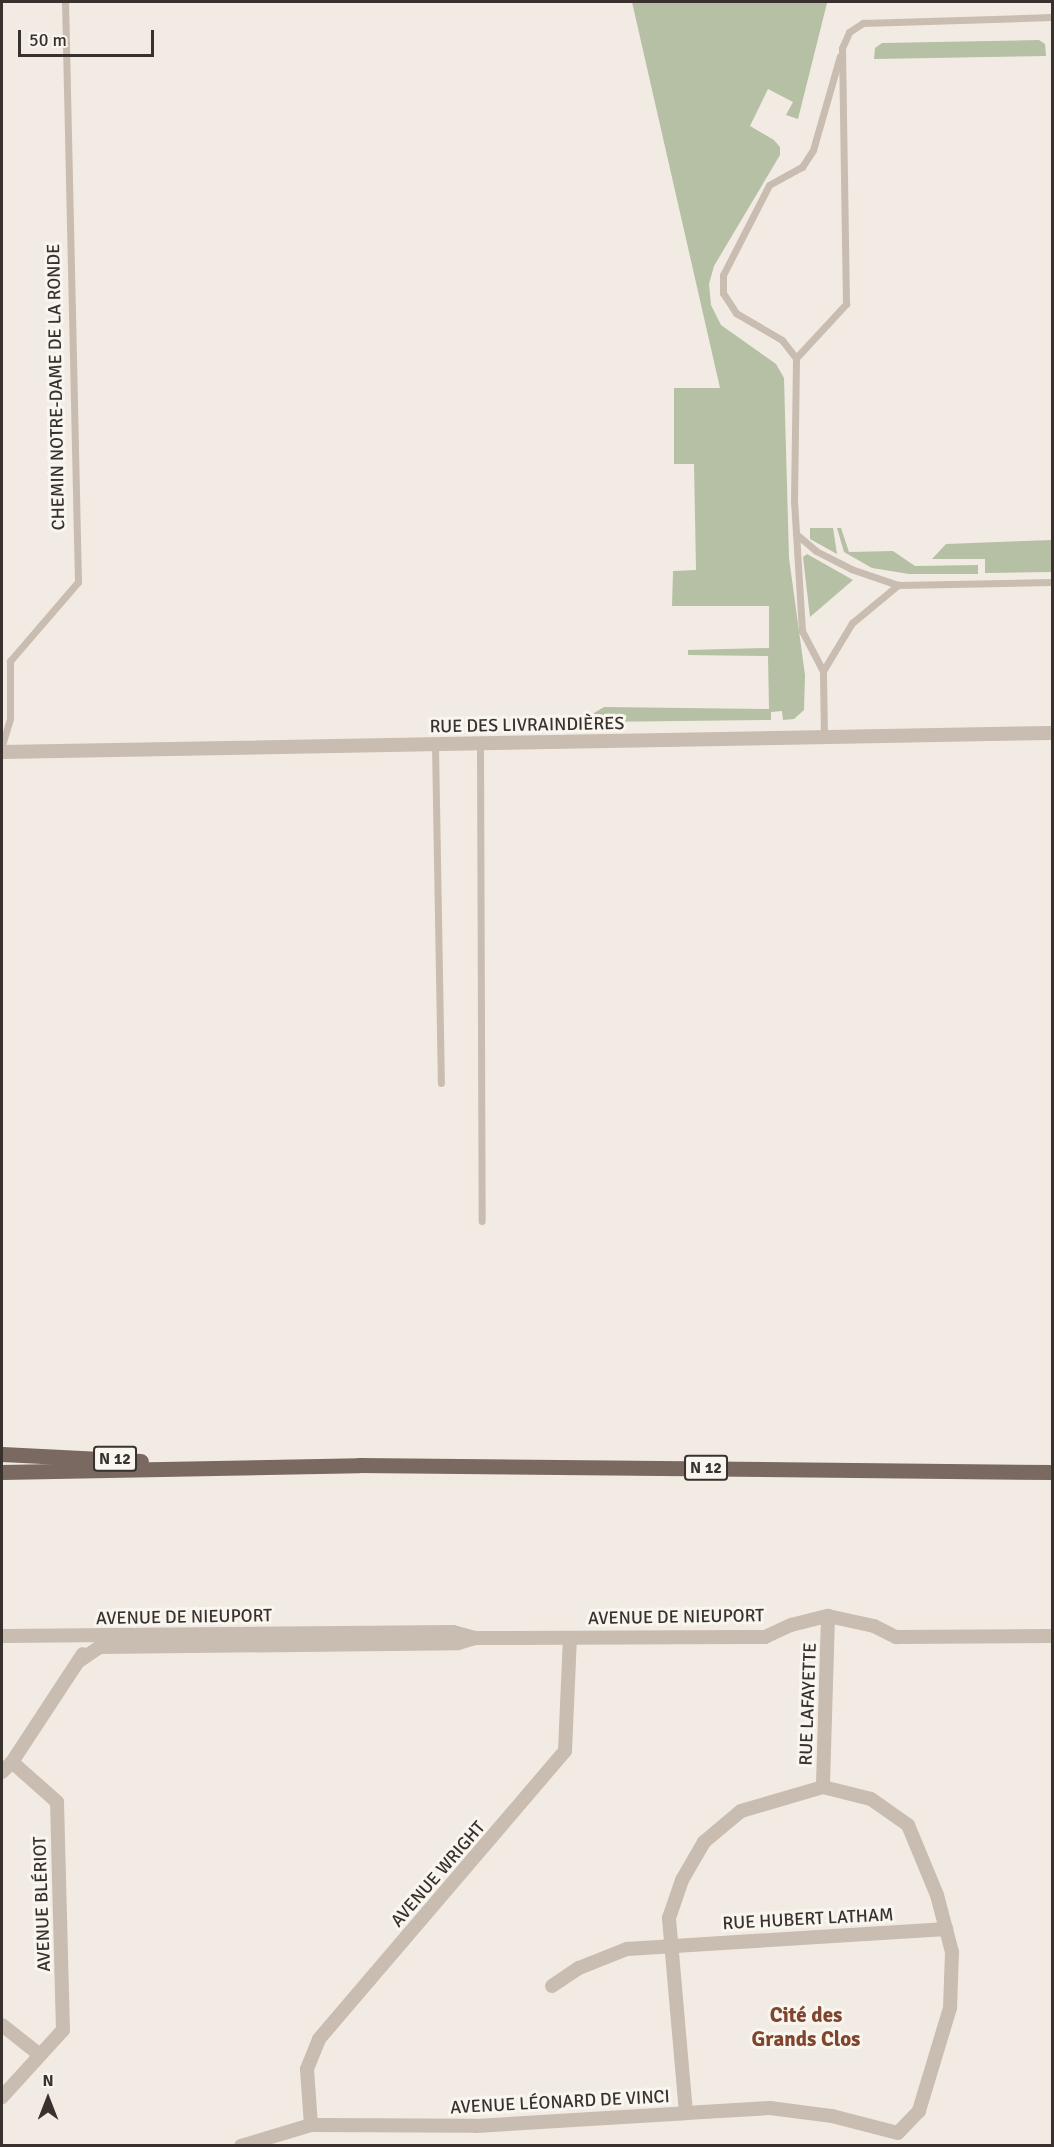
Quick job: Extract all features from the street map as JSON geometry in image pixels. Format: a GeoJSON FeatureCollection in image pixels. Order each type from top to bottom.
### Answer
{"type":"FeatureCollection","features":[{"type":"Feature","properties":{"kind":"main road","name":"N 12"},"geometry":{"type":"LineString","coordinates":[[2,1454],[227,1469]]}},
{"type":"Feature","properties":{"kind":"main road","name":"N 12"},"geometry":{"type":"LineString","coordinates":[[2,1472],[371,1466],[1053,1472]]}},
{"type":"Feature","properties":{"kind":"street","name":"RUE DES LIVRAINDIÈRES"},"geometry":{"type":"LineString","coordinates":[[2,752],[1053,733]]}},
{"type":"Feature","properties":{"kind":"street","name":"AVENUE DE NIEUPORT"},"geometry":{"type":"LineString","coordinates":[[2,1636],[453,1632],[475,1638],[765,1637],[791,1625],[828,1617],[874,1626],[896,1637],[1053,1636]]}},
{"type":"Feature","properties":{"kind":"street","name":"RUE LAFAYETTE"},"geometry":{"type":"LineString","coordinates":[[828,1617],[823,1787],[871,1799],[909,1825],[952,1952],[950,2008],[920,2111],[901,2139]]}},
{"type":"Feature","properties":{"kind":"street"},"geometry":{"type":"LineString","coordinates":[[2,1772],[12,1762],[96,1636]]}},
{"type":"Feature","properties":{"kind":"street","name":"AVENUE DE NIEUPORT"},"geometry":{"type":"LineString","coordinates":[[79,1661],[100,1647],[458,1643],[475,1638]]}},
{"type":"Feature","properties":{"kind":"street","name":"AVENUE WRIGHT"},"geometry":{"type":"LineString","coordinates":[[310,2125],[307,2069],[319,2039],[565,1751],[570,1638]]}},
{"type":"Feature","properties":{"kind":"street","name":"AVENUE BLÉRIOT"},"geometry":{"type":"LineString","coordinates":[[2,2097],[63,2030],[57,1802],[12,1762]]}},
{"type":"Feature","properties":{"kind":"street","name":"AVENUE LÉONARD DE VINCI"},"geometry":{"type":"LineString","coordinates":[[241,2145],[310,2125],[476,2126],[686,2113],[669,1918],[682,1880],[704,1842],[741,1811],[823,1787]]}},
{"type":"Feature","properties":{"kind":"street","name":"RUE HUBERT LATHAM"},"geometry":{"type":"LineString","coordinates":[[552,1986],[579,1968],[627,1949],[672,1944],[946,1929]]}},
{"type":"Feature","properties":{"kind":"street"},"geometry":{"type":"LineString","coordinates":[[2,2025],[40,2055]]}},
{"type":"Feature","properties":{"kind":"street"},"geometry":{"type":"LineString","coordinates":[[686,2113],[770,2108],[832,2116],[901,2139]]}},
{"type":"Feature","properties":{"kind":"lane","name":"CHEMIN NOTRE-DAME DE LA RONDE"},"geometry":{"type":"LineString","coordinates":[[2,746],[10,718],[10,661],[78,582],[65,2]]}},
{"type":"Feature","properties":{"kind":"lane"},"geometry":{"type":"LineString","coordinates":[[824,737],[823,671],[802,631],[794,502],[796,358],[782,340],[736,313],[723,293],[723,275],[769,185],[802,167],[813,150],[842,48],[849,32],[863,23],[1053,17]]}},
{"type":"Feature","properties":{"kind":"lane"},"geometry":{"type":"LineString","coordinates":[[796,358],[846,304],[842,48]]}},
{"type":"Feature","properties":{"kind":"lane"},"geometry":{"type":"LineString","coordinates":[[796,534],[816,551],[842,564],[898,585],[1053,582]]}},
{"type":"Feature","properties":{"kind":"lane"},"geometry":{"type":"LineString","coordinates":[[823,671],[852,623],[898,585]]}},
{"type":"Feature","properties":{"kind":"lane"},"geometry":{"type":"LineString","coordinates":[[480,744],[482,1221]]}},
{"type":"Feature","properties":{"kind":"lane"},"geometry":{"type":"LineString","coordinates":[[435,745],[441,1083]]}},
{"type":"Feature","properties":{"kind":"green space"},"geometry":{"type":"Polygon","coordinates":[[[632,2],[861,2],[827,3],[798,119],[786,115],[793,102],[768,89],[750,126],[774,140],[780,147],[780,155],[714,266],[709,284],[711,305],[721,325],[776,364],[784,378],[789,558],[805,675],[804,710],[794,719],[783,720],[782,711],[771,712],[771,720],[594,722],[594,713],[604,707],[769,709],[768,656],[688,655],[688,650],[769,648],[769,606],[672,606],[673,571],[696,570],[694,464],[674,464],[674,388],[720,388],[632,2]]]}},
{"type":"Feature","properties":{"kind":"green space"},"geometry":{"type":"Polygon","coordinates":[[[1039,40],[1045,44],[1046,56],[874,59],[875,48],[882,43],[1039,40]]]}},
{"type":"Feature","properties":{"kind":"green space"},"geometry":{"type":"Polygon","coordinates":[[[810,528],[833,528],[837,554],[810,539],[810,528]]]}},
{"type":"Feature","properties":{"kind":"green space"},"geometry":{"type":"Polygon","coordinates":[[[837,528],[841,528],[849,552],[893,551],[915,566],[978,565],[978,574],[909,574],[872,568],[844,552],[837,528]]]}},
{"type":"Feature","properties":{"kind":"green space"},"geometry":{"type":"Polygon","coordinates":[[[1052,540],[1052,572],[985,573],[985,559],[932,559],[946,544],[1052,540]]]}},
{"type":"Feature","properties":{"kind":"green space"},"geometry":{"type":"Polygon","coordinates":[[[807,554],[853,580],[810,617],[803,557],[807,554]]]}},
{"type":"Feature","properties":{"kind":"district","name":"Cité des Grands Clos"},"geometry":{"type":"Point","coordinates":[806,2027]}}]}
